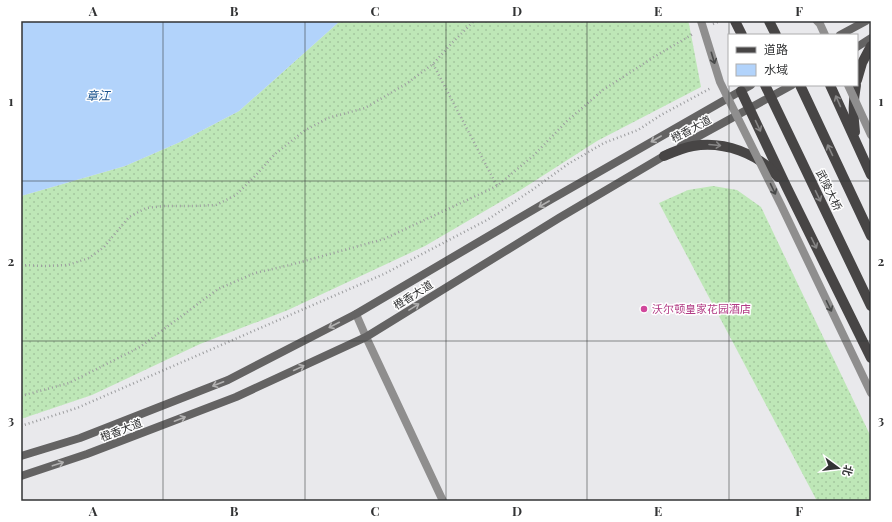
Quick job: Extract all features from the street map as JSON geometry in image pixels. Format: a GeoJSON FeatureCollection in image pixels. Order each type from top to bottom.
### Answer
{"type":"FeatureCollection","features":[{"type":"Feature","properties":{"kind":"main road"},"geometry":{"type":"LineString","coordinates":[[735,21],[742,34]]}},
{"type":"Feature","properties":{"kind":"main road"},"geometry":{"type":"LineString","coordinates":[[769,21],[776,34]]}},
{"type":"Feature","properties":{"kind":"main road"},"geometry":{"type":"LineString","coordinates":[[842,34],[866,21]]}},
{"type":"Feature","properties":{"kind":"main road"},"geometry":{"type":"LineString","coordinates":[[858,46],[871,38]]}},
{"type":"Feature","properties":{"kind":"main road"},"geometry":{"type":"LineString","coordinates":[[858,77],[862,63],[871,46]]}},
{"type":"Feature","properties":{"kind":"main road","name":"橙香大道"},"geometry":{"type":"LineString","coordinates":[[21,456],[80,438],[228,380],[356,314],[556,196],[749,86]]}},
{"type":"Feature","properties":{"kind":"main road","name":"武陵大桥"},"geometry":{"type":"LineString","coordinates":[[765,86],[871,306]]}},
{"type":"Feature","properties":{"kind":"main road","name":"橙香大道"},"geometry":{"type":"LineString","coordinates":[[21,476],[87,454],[236,397],[366,337],[559,218],[664,156],[790,86]]}},
{"type":"Feature","properties":{"kind":"main road","name":"武陵大桥"},"geometry":{"type":"LineString","coordinates":[[800,86],[871,236]]}},
{"type":"Feature","properties":{"kind":"main road"},"geometry":{"type":"LineString","coordinates":[[830,86],[871,175]]}},
{"type":"Feature","properties":{"kind":"main road"},"geometry":{"type":"LineString","coordinates":[[856,86],[853,114],[859,149]]}},
{"type":"Feature","properties":{"kind":"main road"},"geometry":{"type":"LineString","coordinates":[[741,91],[871,358]]}},
{"type":"Feature","properties":{"kind":"main road"},"geometry":{"type":"LineString","coordinates":[[664,156],[693,146],[724,146],[753,156],[777,175],[787,188]]}},
{"type":"Feature","properties":{"kind":"street"},"geometry":{"type":"LineString","coordinates":[[817,21],[825,34]]}},
{"type":"Feature","properties":{"kind":"street"},"geometry":{"type":"LineString","coordinates":[[704,24],[720,82],[871,393]]}},
{"type":"Feature","properties":{"kind":"street"},"geometry":{"type":"LineString","coordinates":[[848,86],[871,135]]}},
{"type":"Feature","properties":{"kind":"street"},"geometry":{"type":"LineString","coordinates":[[356,314],[444,501]]}},
{"type":"Feature","properties":{"kind":"path"},"geometry":{"type":"LineString","coordinates":[[21,265],[68,265],[89,258],[104,247],[129,217],[146,208],[164,206],[216,205],[236,195],[275,154],[304,131],[328,118],[365,108],[406,84],[433,64],[474,21]]}},
{"type":"Feature","properties":{"kind":"path"},"geometry":{"type":"LineString","coordinates":[[704,24],[720,21]]}},
{"type":"Feature","properties":{"kind":"path"},"geometry":{"type":"LineString","coordinates":[[21,396],[69,383],[140,347],[218,290],[247,276],[384,239],[497,186],[532,156],[567,121],[603,90],[695,33]]}},
{"type":"Feature","properties":{"kind":"path"},"geometry":{"type":"LineString","coordinates":[[433,64],[497,186]]}},
{"type":"Feature","properties":{"kind":"path"},"geometry":{"type":"LineString","coordinates":[[21,426],[77,408],[384,274],[487,220],[568,164],[604,143],[638,130],[715,86]]}},
{"type":"Feature","properties":{"kind":"green space"},"geometry":{"type":"Polygon","coordinates":[[[340,21],[688,21],[701,87],[597,141],[519,191],[425,246],[288,310],[200,344],[92,395],[21,419],[21,196],[125,166],[180,142],[239,111],[340,21]]]}},
{"type":"Feature","properties":{"kind":"green space"},"geometry":{"type":"Polygon","coordinates":[[[713,186],[737,190],[761,207],[871,437],[871,501],[817,501],[659,203],[688,190],[713,186]]]}},
{"type":"Feature","properties":{"kind":"water","name":"章江"},"geometry":{"type":"Polygon","coordinates":[[[21,21],[340,21],[239,111],[180,142],[125,166],[21,196],[21,21]]]}},
{"type":"Feature","properties":{"kind":"place","name":"沃尔顿皇家花园酒店"},"geometry":{"type":"Point","coordinates":[644,309]}}]}
